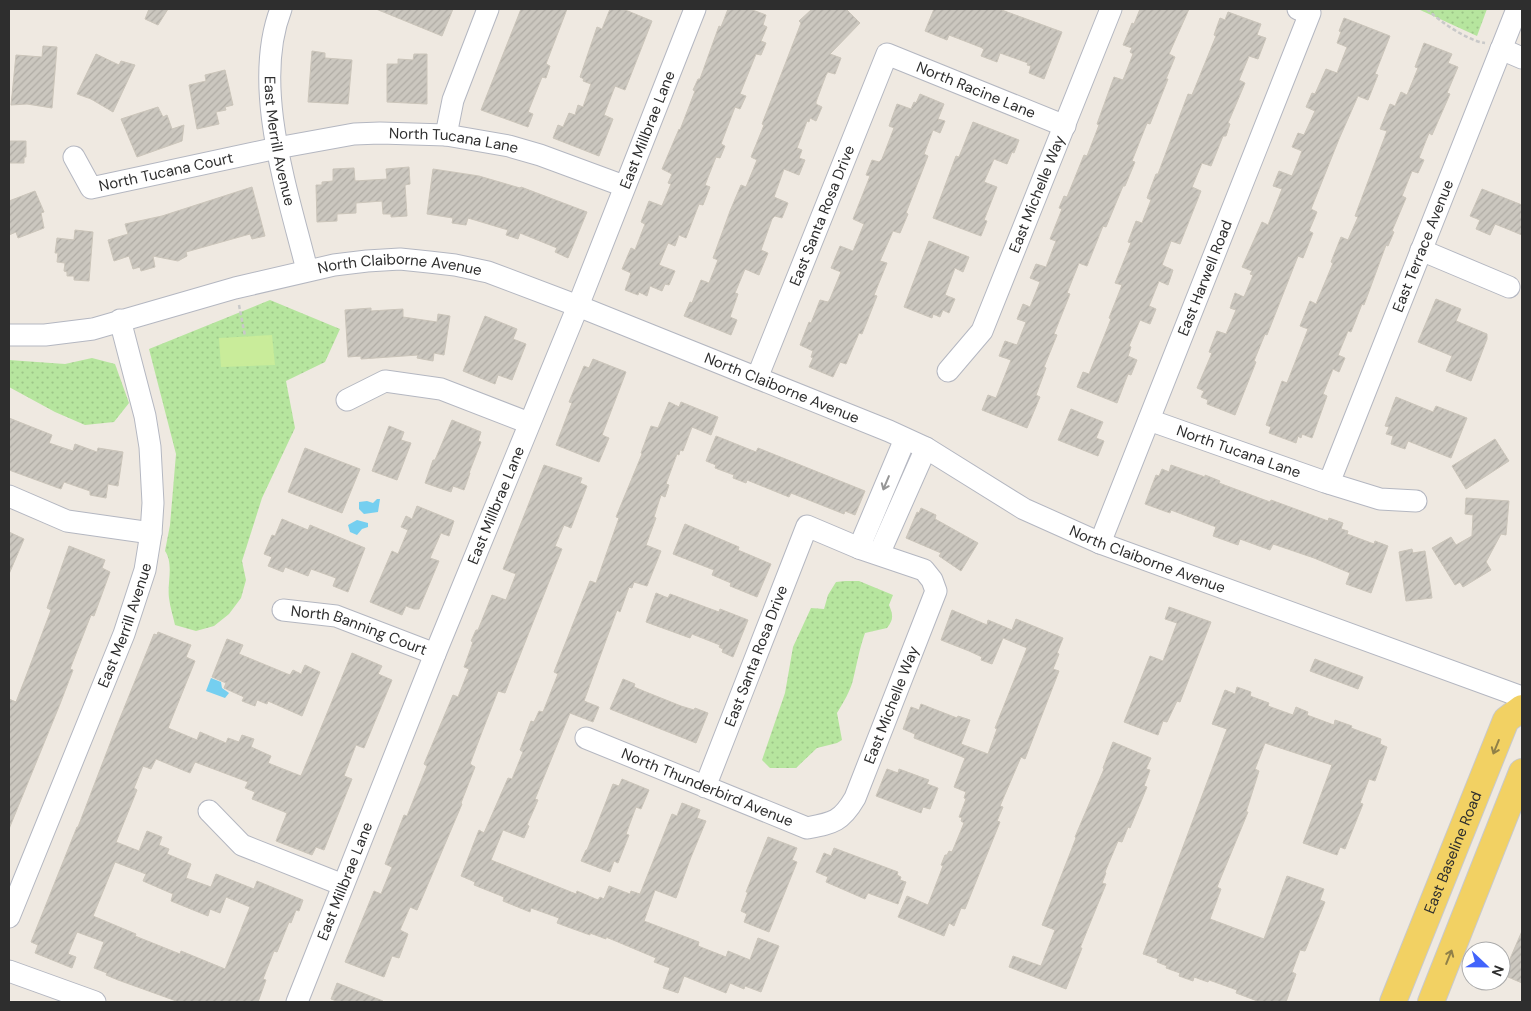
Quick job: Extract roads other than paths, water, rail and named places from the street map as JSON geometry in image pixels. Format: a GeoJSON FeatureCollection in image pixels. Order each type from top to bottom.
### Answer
{"type":"FeatureCollection","features":[{"type":"Feature","properties":{"kind":"main road","name":"East Baseline Road"},"geometry":{"type":"LineString","coordinates":[[1393,1002],[1506,720],[1522,708]]}},
{"type":"Feature","properties":{"kind":"main road"},"geometry":{"type":"LineString","coordinates":[[1431,1002],[1522,772]]}},
{"type":"Feature","properties":{"kind":"street","name":"East Merrill Avenue"},"geometry":{"type":"LineString","coordinates":[[281,9],[273,40],[269,69],[270,100],[277,148],[307,270]]}},
{"type":"Feature","properties":{"kind":"street"},"geometry":{"type":"LineString","coordinates":[[446,135],[453,100],[488,9]]}},
{"type":"Feature","properties":{"kind":"street","name":"East Millbrae Lane"},"geometry":{"type":"LineString","coordinates":[[297,1002],[435,654],[578,306],[695,9]]}},
{"type":"Feature","properties":{"kind":"street","name":"East Michelle Way"},"geometry":{"type":"LineString","coordinates":[[948,371],[982,331],[1111,9]]}},
{"type":"Feature","properties":{"kind":"street","name":"East Terrace Avenue"},"geometry":{"type":"LineString","coordinates":[[1329,482],[1421,250],[1496,45],[1517,9]]}},
{"type":"Feature","properties":{"kind":"street","name":"East Harwell Road"},"geometry":{"type":"LineString","coordinates":[[1100,543],[1149,420],[1304,11]]}},
{"type":"Feature","properties":{"kind":"street"},"geometry":{"type":"LineString","coordinates":[[1496,45],[1522,58]]}},
{"type":"Feature","properties":{"kind":"street","name":"North Racine Lane"},"geometry":{"type":"LineString","coordinates":[[887,54],[1065,126]]}},
{"type":"Feature","properties":{"kind":"street","name":"East Santa Rosa Drive"},"geometry":{"type":"LineString","coordinates":[[758,378],[887,54]]}},
{"type":"Feature","properties":{"kind":"street","name":"North Tucana Lane"},"geometry":{"type":"LineString","coordinates":[[277,148],[354,134],[446,135],[517,148],[624,186]]}},
{"type":"Feature","properties":{"kind":"street","name":"North Tucana Court"},"geometry":{"type":"LineString","coordinates":[[74,157],[91,188],[277,148]]}},
{"type":"Feature","properties":{"kind":"street"},"geometry":{"type":"LineString","coordinates":[[1421,250],[1509,287]]}},
{"type":"Feature","properties":{"kind":"street","name":"North Claiborne Avenue"},"geometry":{"type":"LineString","coordinates":[[9,335],[45,335],[93,329],[235,288],[307,270],[367,261],[400,259],[455,265],[488,272],[758,378],[926,448],[1024,508],[1100,543],[1522,697]]}},
{"type":"Feature","properties":{"kind":"street","name":"East Merrill Avenue"},"geometry":{"type":"LineString","coordinates":[[9,917],[127,626],[145,570],[151,533],[153,477],[145,416],[120,320]]}},
{"type":"Feature","properties":{"kind":"street"},"geometry":{"type":"LineString","coordinates":[[347,400],[385,381],[441,390],[530,423]]}},
{"type":"Feature","properties":{"kind":"street","name":"North Tucana Lane"},"geometry":{"type":"LineString","coordinates":[[1149,420],[1329,482]]}},
{"type":"Feature","properties":{"kind":"street"},"geometry":{"type":"LineString","coordinates":[[868,551],[905,439]]}},
{"type":"Feature","properties":{"kind":"street"},"geometry":{"type":"LineString","coordinates":[[868,551],[926,448]]}},
{"type":"Feature","properties":{"kind":"street"},"geometry":{"type":"LineString","coordinates":[[1329,482],[1380,499],[1416,501]]}},
{"type":"Feature","properties":{"kind":"street"},"geometry":{"type":"LineString","coordinates":[[9,496],[67,521],[151,533]]}},
{"type":"Feature","properties":{"kind":"street","name":"East Santa Rosa Drive"},"geometry":{"type":"LineString","coordinates":[[705,786],[807,526],[868,551]]}},
{"type":"Feature","properties":{"kind":"street","name":"East Michelle Way"},"geometry":{"type":"LineString","coordinates":[[831,823],[846,812],[854,798],[936,591],[932,580],[924,570],[868,551]]}},
{"type":"Feature","properties":{"kind":"street","name":"North Banning Court"},"geometry":{"type":"LineString","coordinates":[[283,610],[336,616],[435,654]]}},
{"type":"Feature","properties":{"kind":"street","name":"North Thunderbird Avenue"},"geometry":{"type":"LineString","coordinates":[[586,738],[807,828],[831,823]]}},
{"type":"Feature","properties":{"kind":"street"},"geometry":{"type":"LineString","coordinates":[[210,811],[242,845],[343,885]]}},
{"type":"Feature","properties":{"kind":"street"},"geometry":{"type":"LineString","coordinates":[[9,971],[94,1002]]}},
{"type":"Feature","properties":{"kind":"water"},"geometry":{"type":"Polygon","coordinates":[[[380,499],[378,512],[364,514],[359,509],[359,502],[367,501],[373,503],[380,499]]]}},
{"type":"Feature","properties":{"kind":"water"},"geometry":{"type":"Polygon","coordinates":[[[357,520],[368,523],[368,527],[362,529],[357,535],[350,532],[348,525],[357,520]]]}},
{"type":"Feature","properties":{"kind":"water"},"geometry":{"type":"Polygon","coordinates":[[[211,678],[221,682],[222,688],[229,693],[225,698],[206,691],[211,678]]]}}]}
